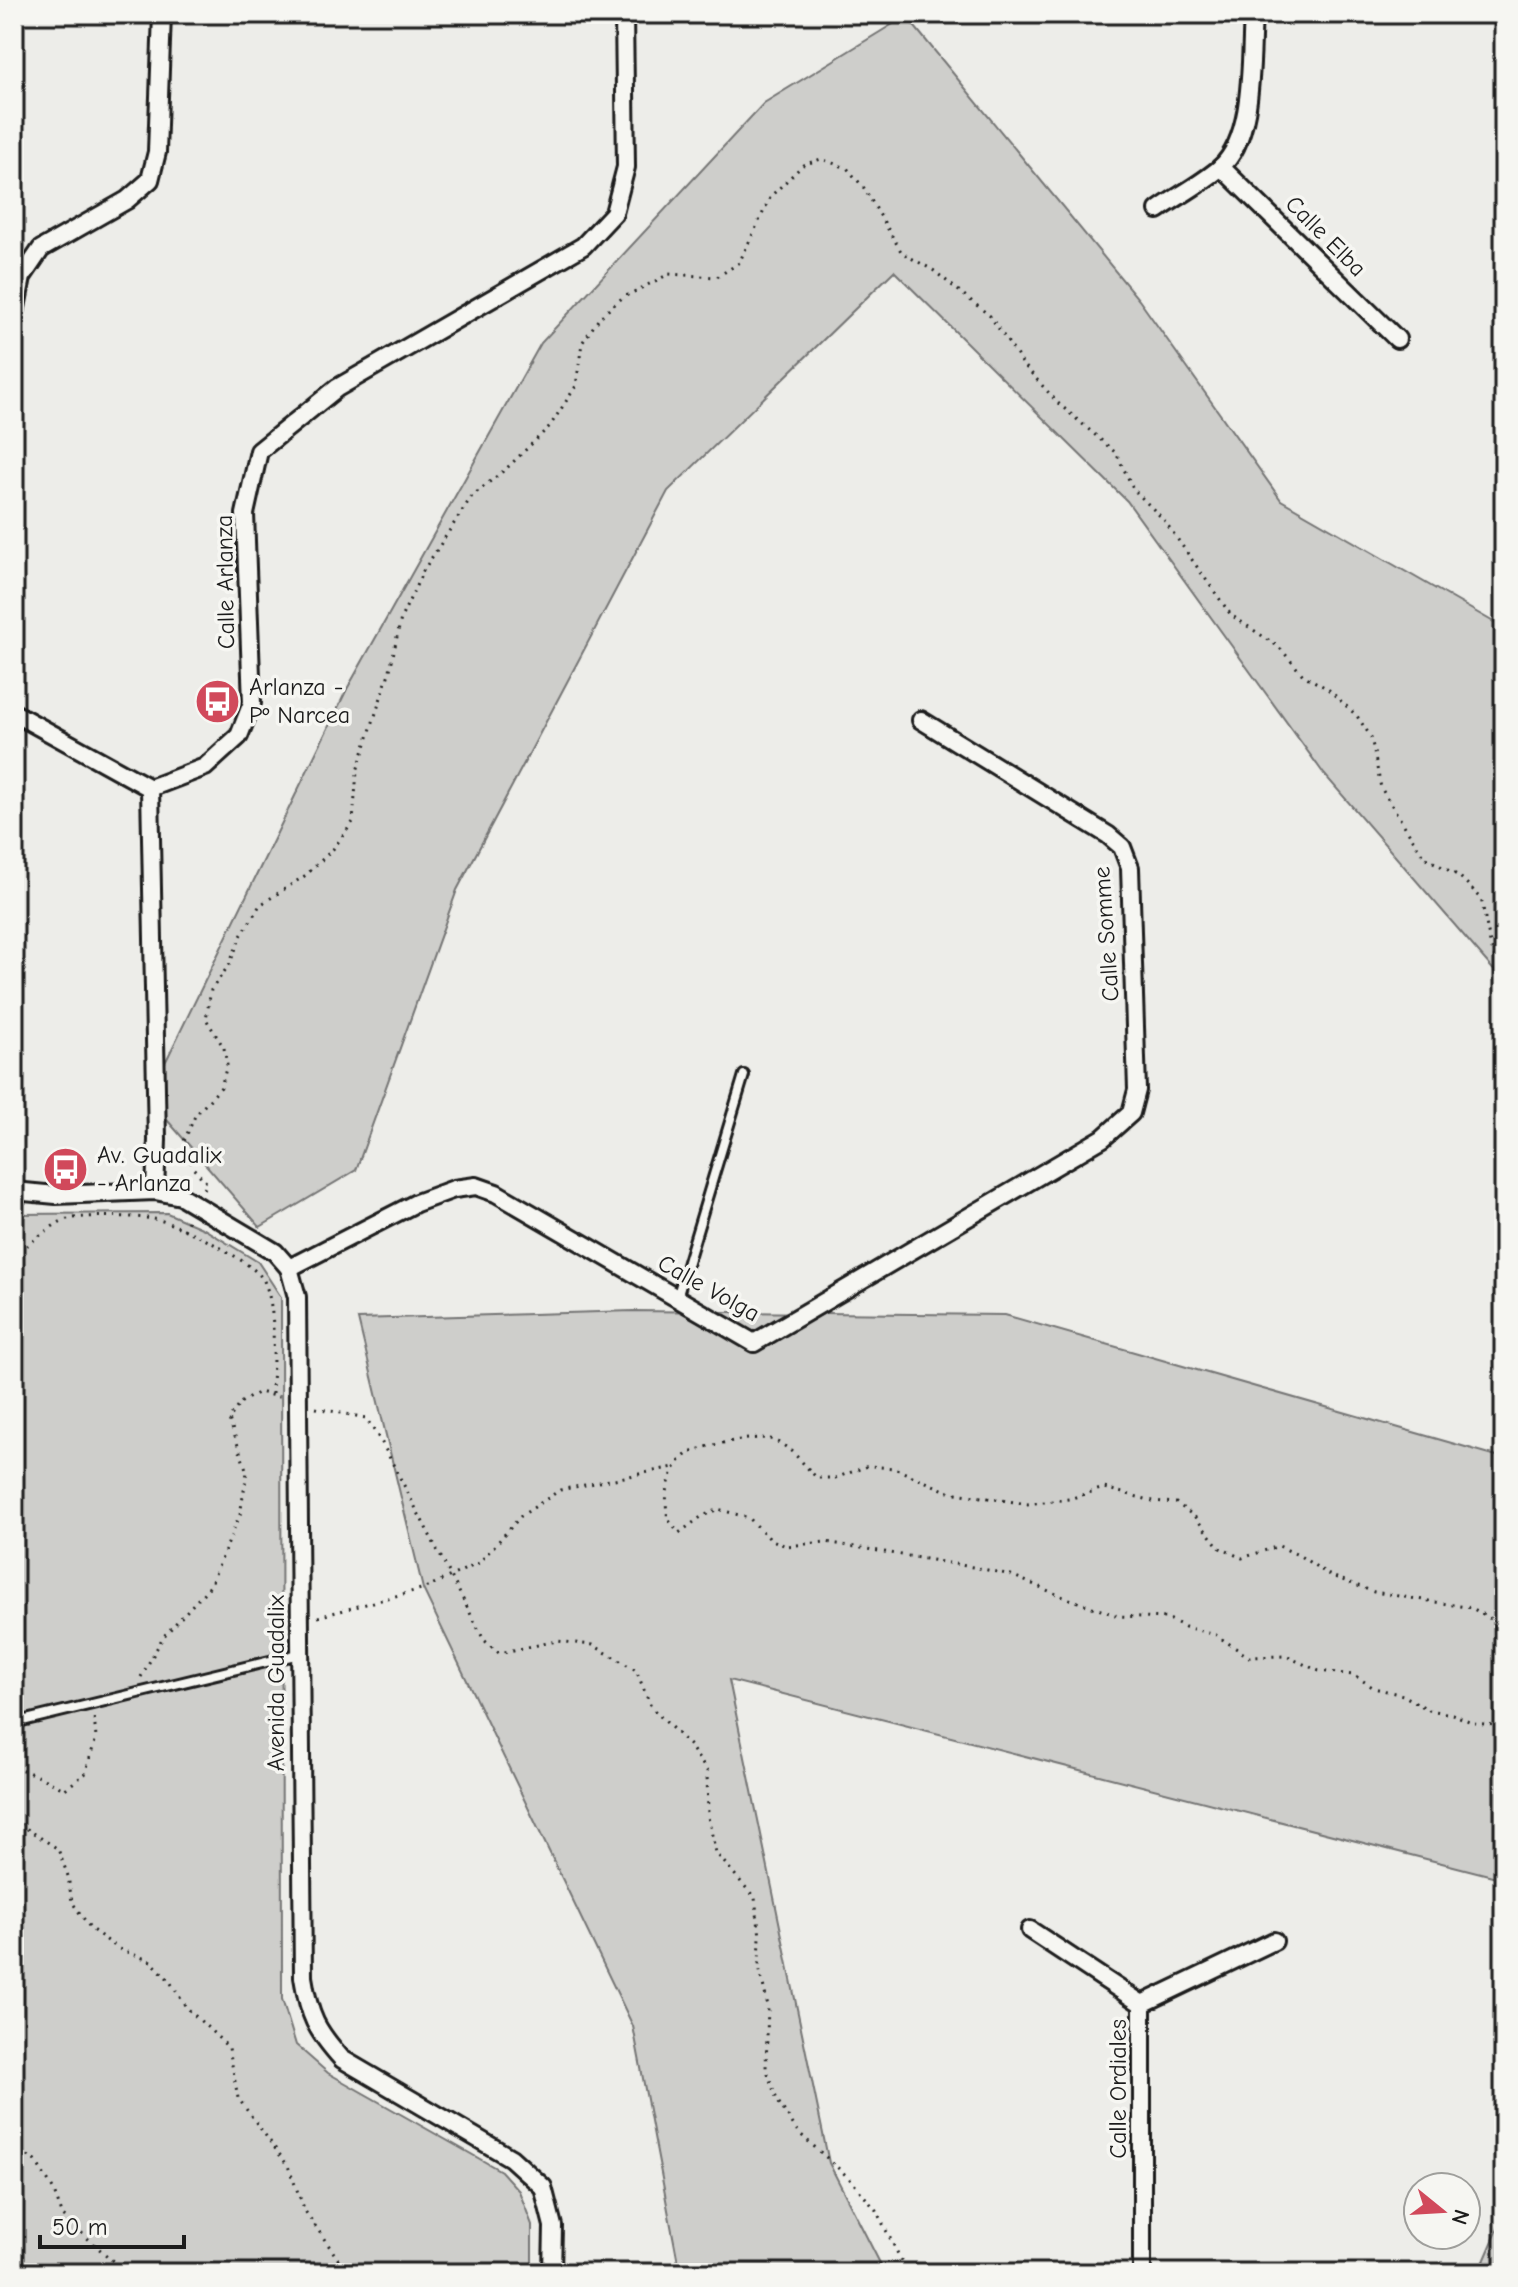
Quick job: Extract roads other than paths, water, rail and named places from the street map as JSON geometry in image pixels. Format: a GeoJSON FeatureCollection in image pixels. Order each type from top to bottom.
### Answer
{"type":"FeatureCollection","features":[{"type":"Feature","properties":{"kind":"street"},"geometry":{"type":"LineString","coordinates":[[14,318],[22,277],[41,249],[127,200],[150,180],[157,152],[162,14]]}},
{"type":"Feature","properties":{"kind":"street","name":"Calle Arlanza"},"geometry":{"type":"LineString","coordinates":[[150,788],[205,767],[239,736],[252,703],[245,514],[259,451],[337,388],[583,246],[614,213],[626,167],[624,14]]}},
{"type":"Feature","properties":{"kind":"street"},"geometry":{"type":"LineString","coordinates":[[1158,210],[1221,167],[1238,145],[1246,121],[1253,14]]}},
{"type":"Feature","properties":{"kind":"street","name":"Calle Elba"},"geometry":{"type":"LineString","coordinates":[[1221,167],[1397,339]]}},
{"type":"Feature","properties":{"kind":"street"},"geometry":{"type":"LineString","coordinates":[[14,713],[150,788],[155,1191]]}},
{"type":"Feature","properties":{"kind":"street","name":"Calle Somme"},"geometry":{"type":"LineString","coordinates":[[921,720],[1108,835],[1122,847],[1130,868],[1131,884],[1137,1090],[1131,1113]]}},
{"type":"Feature","properties":{"kind":"street","name":"Calle Volga"},"geometry":{"type":"LineString","coordinates":[[289,1268],[416,1203],[454,1189],[476,1186],[496,1193],[754,1343],[1103,1138],[1131,1113]]}},
{"type":"Feature","properties":{"kind":"street"},"geometry":{"type":"LineString","coordinates":[[14,1191],[56,1195],[155,1191],[181,1196],[275,1252],[289,1268]]}},
{"type":"Feature","properties":{"kind":"street","name":"Avenida Guadalix"},"geometry":{"type":"LineString","coordinates":[[289,1268],[297,1297],[303,1977],[307,2007],[322,2036],[342,2059],[511,2158],[543,2187],[553,2226],[552,2273]]}},
{"type":"Feature","properties":{"kind":"street"},"geometry":{"type":"LineString","coordinates":[[1030,1930],[1142,2004]]}},
{"type":"Feature","properties":{"kind":"street","name":"Calle Ordiales"},"geometry":{"type":"LineString","coordinates":[[1142,2273],[1142,2004],[1274,1941]]}},
{"type":"Feature","properties":{"kind":"lane"},"geometry":{"type":"LineString","coordinates":[[677,1298],[744,1075]]}},
{"type":"Feature","properties":{"kind":"lane"},"geometry":{"type":"LineString","coordinates":[[14,1723],[299,1654]]}},
{"type":"Feature","properties":{"kind":"place","name":"Arlanza - Pº Narcea"},"geometry":{"type":"Point","coordinates":[218,701]}},
{"type":"Feature","properties":{"kind":"place","name":"Av. Guadalix - Arlanza"},"geometry":{"type":"Point","coordinates":[66,1169]}}]}
